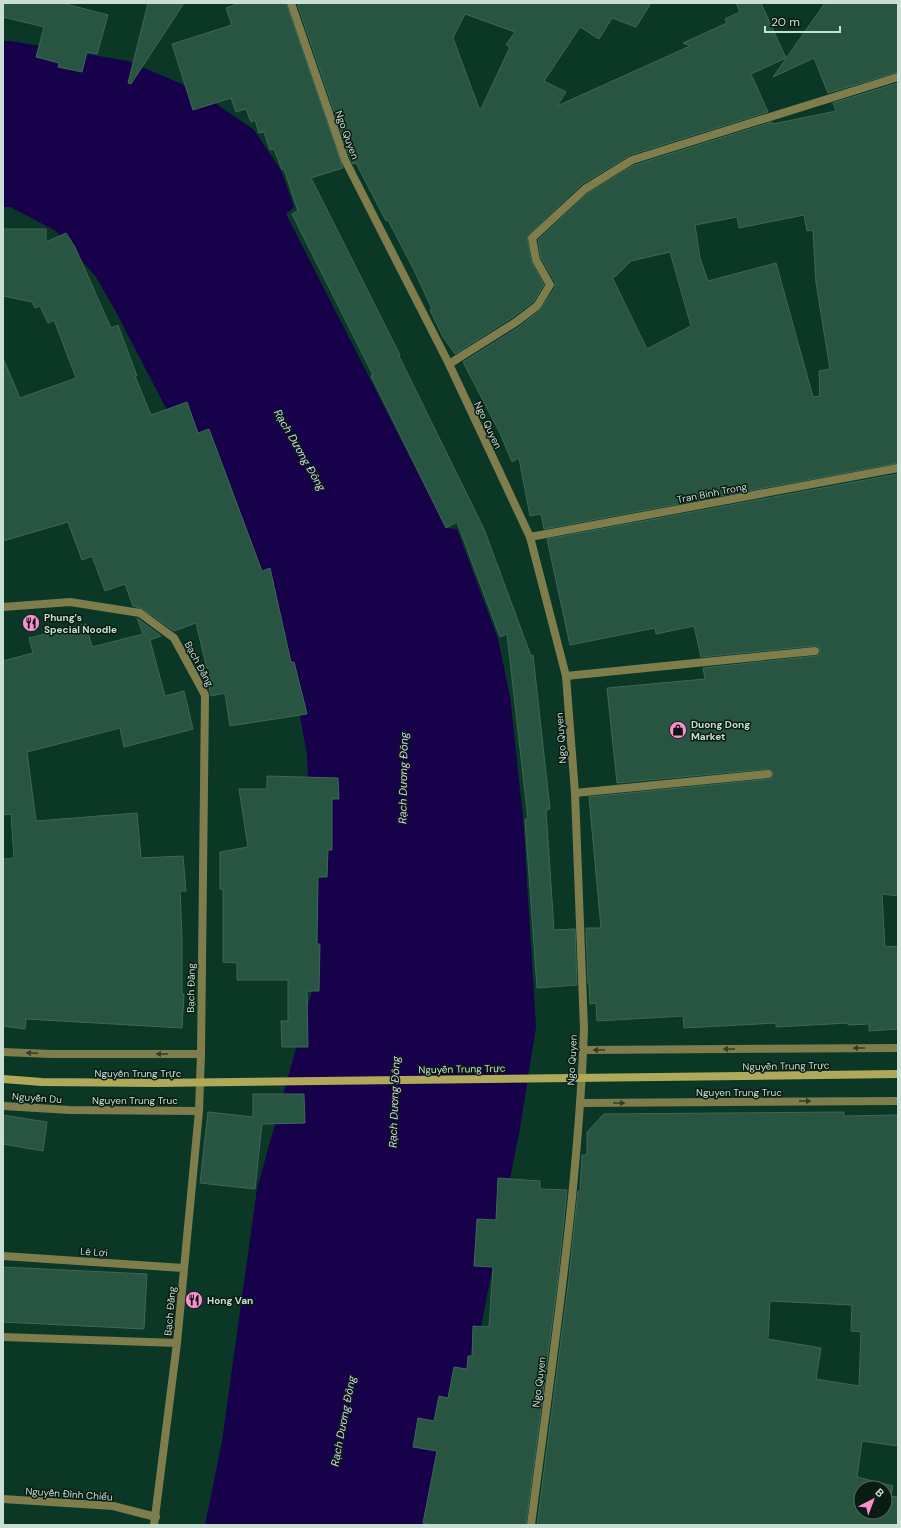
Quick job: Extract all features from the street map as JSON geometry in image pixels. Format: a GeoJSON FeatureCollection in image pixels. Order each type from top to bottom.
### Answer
{"type":"FeatureCollection","features":[{"type":"Feature","properties":{"kind":"main road","name":"Nguyễn Trung Trực"},"geometry":{"type":"LineString","coordinates":[[3,1079],[42,1082],[157,1083],[898,1074]]}},
{"type":"Feature","properties":{"kind":"street","name":"Ngo Quyen"},"geometry":{"type":"LineString","coordinates":[[291,3],[344,160],[449,364],[530,537],[566,676],[575,794],[584,1029],[580,1103],[568,1236],[531,1525]]}},
{"type":"Feature","properties":{"kind":"street"},"geometry":{"type":"LineString","coordinates":[[449,364],[516,322],[537,306],[550,284],[536,260],[532,238],[584,189],[632,160],[898,77]]}},
{"type":"Feature","properties":{"kind":"street","name":"Tran Binh Trong"},"geometry":{"type":"LineString","coordinates":[[530,537],[898,468]]}},
{"type":"Feature","properties":{"kind":"street","name":"Bạch Đằng"},"geometry":{"type":"LineString","coordinates":[[3,607],[70,602],[140,613],[174,638],[205,695],[199,1111],[177,1343],[155,1521]]}},
{"type":"Feature","properties":{"kind":"street"},"geometry":{"type":"LineString","coordinates":[[566,676],[815,652]]}},
{"type":"Feature","properties":{"kind":"street"},"geometry":{"type":"LineString","coordinates":[[575,794],[768,774]]}},
{"type":"Feature","properties":{"kind":"street"},"geometry":{"type":"LineString","coordinates":[[583,1050],[898,1048]]}},
{"type":"Feature","properties":{"kind":"street"},"geometry":{"type":"LineString","coordinates":[[3,1052],[51,1054],[201,1054]]}},
{"type":"Feature","properties":{"kind":"street","name":"Nguyen Trung Truc"},"geometry":{"type":"LineString","coordinates":[[580,1103],[898,1100]]}},
{"type":"Feature","properties":{"kind":"street","name":"Nguyễn Du"},"geometry":{"type":"LineString","coordinates":[[3,1106],[70,1110]]}},
{"type":"Feature","properties":{"kind":"street","name":"Nguyen Trung Truc"},"geometry":{"type":"LineString","coordinates":[[70,1110],[199,1111]]}},
{"type":"Feature","properties":{"kind":"street","name":"Lê Lợi"},"geometry":{"type":"LineString","coordinates":[[3,1256],[183,1268]]}},
{"type":"Feature","properties":{"kind":"street"},"geometry":{"type":"LineString","coordinates":[[3,1338],[177,1343]]}},
{"type":"Feature","properties":{"kind":"street","name":"Nguyễn Đình Chiểu"},"geometry":{"type":"LineString","coordinates":[[3,1499],[113,1506],[155,1521]]}},
{"type":"Feature","properties":{"kind":"water","name":"Rạch Dương Đông"},"geometry":{"type":"Polygon","coordinates":[[[3,41],[11,41],[128,61],[198,91],[254,130],[281,170],[294,207],[286,214],[446,528],[457,529],[498,639],[510,696],[523,817],[536,1027],[520,1128],[442,1525],[205,1525],[222,1441],[257,1189],[316,976],[307,755],[287,645],[116,312],[96,277],[56,231],[10,207],[3,207],[3,41]]]}},
{"type":"Feature","properties":{"kind":"building"},"geometry":{"type":"Polygon","coordinates":[[[3,3],[62,3],[108,15],[97,54],[87,52],[82,72],[58,67],[59,63],[36,57],[44,27],[3,17],[3,3]]]}},
{"type":"Feature","properties":{"kind":"building"},"geometry":{"type":"Polygon","coordinates":[[[148,3],[184,3],[131,84],[128,83],[148,3]]]}},
{"type":"Feature","properties":{"kind":"building"},"geometry":{"type":"Polygon","coordinates":[[[240,3],[286,3],[343,168],[311,178],[400,355],[399,356],[484,529],[531,656],[533,655],[550,809],[546,810],[554,930],[575,929],[577,985],[537,988],[525,819],[528,819],[507,634],[500,637],[457,522],[446,528],[371,376],[373,375],[292,214],[298,211],[284,169],[282,170],[274,149],[270,150],[264,132],[259,133],[255,120],[251,122],[246,109],[236,112],[231,98],[193,110],[172,44],[232,25],[226,8],[240,3]]]}},
{"type":"Feature","properties":{"kind":"building"},"geometry":{"type":"Polygon","coordinates":[[[297,3],[651,3],[636,27],[612,18],[599,39],[580,27],[544,81],[566,92],[557,106],[690,46],[683,43],[727,23],[725,19],[740,12],[736,3],[761,3],[786,58],[751,74],[768,112],[630,155],[581,185],[527,236],[531,261],[544,285],[533,302],[513,317],[455,354],[443,337],[430,310],[432,309],[414,270],[388,220],[386,221],[356,163],[353,164],[297,3]],[[465,14],[453,38],[480,111],[510,47],[506,45],[515,32],[465,14]]]}},
{"type":"Feature","properties":{"kind":"building"},"geometry":{"type":"Polygon","coordinates":[[[825,3],[898,3],[898,72],[828,93],[814,58],[773,77],[825,3]]]}},
{"type":"Feature","properties":{"kind":"building"},"geometry":{"type":"Polygon","coordinates":[[[898,83],[898,463],[544,529],[541,514],[530,516],[519,458],[512,462],[500,433],[463,362],[519,327],[540,310],[555,288],[555,282],[541,258],[538,240],[588,193],[634,165],[772,122],[773,124],[836,111],[833,103],[898,83]],[[804,215],[739,228],[737,217],[695,225],[700,258],[708,281],[776,263],[813,397],[820,396],[819,371],[830,369],[816,283],[813,230],[807,231],[804,215]],[[670,252],[631,261],[616,276],[612,277],[647,349],[691,326],[670,252]]]}},
{"type":"Feature","properties":{"kind":"building"},"geometry":{"type":"Polygon","coordinates":[[[3,229],[46,229],[46,242],[66,233],[75,247],[111,328],[118,325],[137,376],[135,376],[151,415],[187,402],[198,433],[209,429],[262,571],[270,568],[291,662],[294,662],[307,714],[230,726],[225,693],[211,696],[206,674],[208,673],[196,623],[174,631],[143,609],[133,606],[125,584],[105,591],[92,556],[82,560],[68,522],[3,541],[3,358],[20,398],[76,378],[54,320],[48,323],[40,306],[35,308],[32,302],[3,296],[3,229]]]}},
{"type":"Feature","properties":{"kind":"building"},"geometry":{"type":"Polygon","coordinates":[[[898,474],[898,896],[882,894],[885,947],[898,946],[898,1029],[869,1031],[869,1024],[848,1025],[848,1023],[776,1027],[776,1023],[684,1028],[683,1016],[597,1021],[596,1003],[590,1004],[586,928],[601,928],[589,797],[769,779],[773,774],[772,771],[767,769],[617,783],[607,688],[705,679],[703,668],[816,656],[820,654],[820,650],[818,646],[814,646],[701,657],[694,626],[656,634],[655,628],[570,645],[547,539],[898,474]]]}},
{"type":"Feature","properties":{"kind":"building"},"geometry":{"type":"Polygon","coordinates":[[[137,618],[161,636],[150,640],[165,696],[184,691],[193,729],[124,747],[120,728],[27,752],[36,821],[137,813],[141,858],[183,856],[186,891],[180,891],[182,994],[184,994],[182,1028],[26,1019],[25,1029],[3,1026],[3,859],[14,858],[11,814],[3,815],[3,661],[33,653],[29,638],[86,624],[92,647],[143,634],[137,618]]]}},
{"type":"Feature","properties":{"kind":"building"},"geometry":{"type":"Polygon","coordinates":[[[267,776],[338,778],[339,799],[332,799],[332,850],[328,850],[327,877],[318,877],[317,944],[320,944],[319,991],[307,991],[308,1047],[282,1047],[281,1021],[288,1021],[288,980],[237,980],[237,963],[223,962],[223,889],[220,889],[220,852],[248,847],[239,789],[267,789],[267,776]]]}},
{"type":"Feature","properties":{"kind":"building"},"geometry":{"type":"Polygon","coordinates":[[[253,1094],[304,1094],[305,1123],[262,1124],[255,1189],[200,1183],[208,1112],[253,1117],[253,1094]]]}},
{"type":"Feature","properties":{"kind":"building"},"geometry":{"type":"Polygon","coordinates":[[[844,1112],[844,1116],[898,1115],[898,1446],[862,1441],[857,1477],[869,1480],[853,1480],[853,1520],[893,1520],[893,1496],[898,1497],[898,1525],[537,1525],[569,1278],[578,1191],[580,1191],[582,1155],[587,1155],[587,1132],[604,1114],[844,1112]],[[770,1301],[768,1339],[821,1348],[816,1379],[859,1386],[861,1332],[851,1331],[852,1305],[770,1301]]]}},
{"type":"Feature","properties":{"kind":"building"},"geometry":{"type":"Polygon","coordinates":[[[3,1115],[47,1122],[43,1151],[3,1144],[3,1115]]]}},
{"type":"Feature","properties":{"kind":"building"},"geometry":{"type":"Polygon","coordinates":[[[498,1178],[540,1181],[540,1189],[567,1190],[558,1277],[526,1525],[434,1525],[423,1523],[437,1451],[413,1447],[418,1418],[434,1421],[439,1396],[448,1398],[454,1367],[467,1369],[468,1356],[472,1356],[473,1326],[489,1327],[493,1267],[474,1266],[477,1219],[496,1220],[498,1178]]]}},
{"type":"Feature","properties":{"kind":"building"},"geometry":{"type":"Polygon","coordinates":[[[3,1267],[147,1274],[144,1329],[3,1322],[3,1267]]]}},
{"type":"Feature","properties":{"kind":"place","name":"Phung’s Special Noodle"},"geometry":{"type":"Point","coordinates":[31,623]}},
{"type":"Feature","properties":{"kind":"place","name":"Duong Dong Market"},"geometry":{"type":"Point","coordinates":[678,730]}},
{"type":"Feature","properties":{"kind":"place","name":"Hong Van"},"geometry":{"type":"Point","coordinates":[194,1300]}}]}
